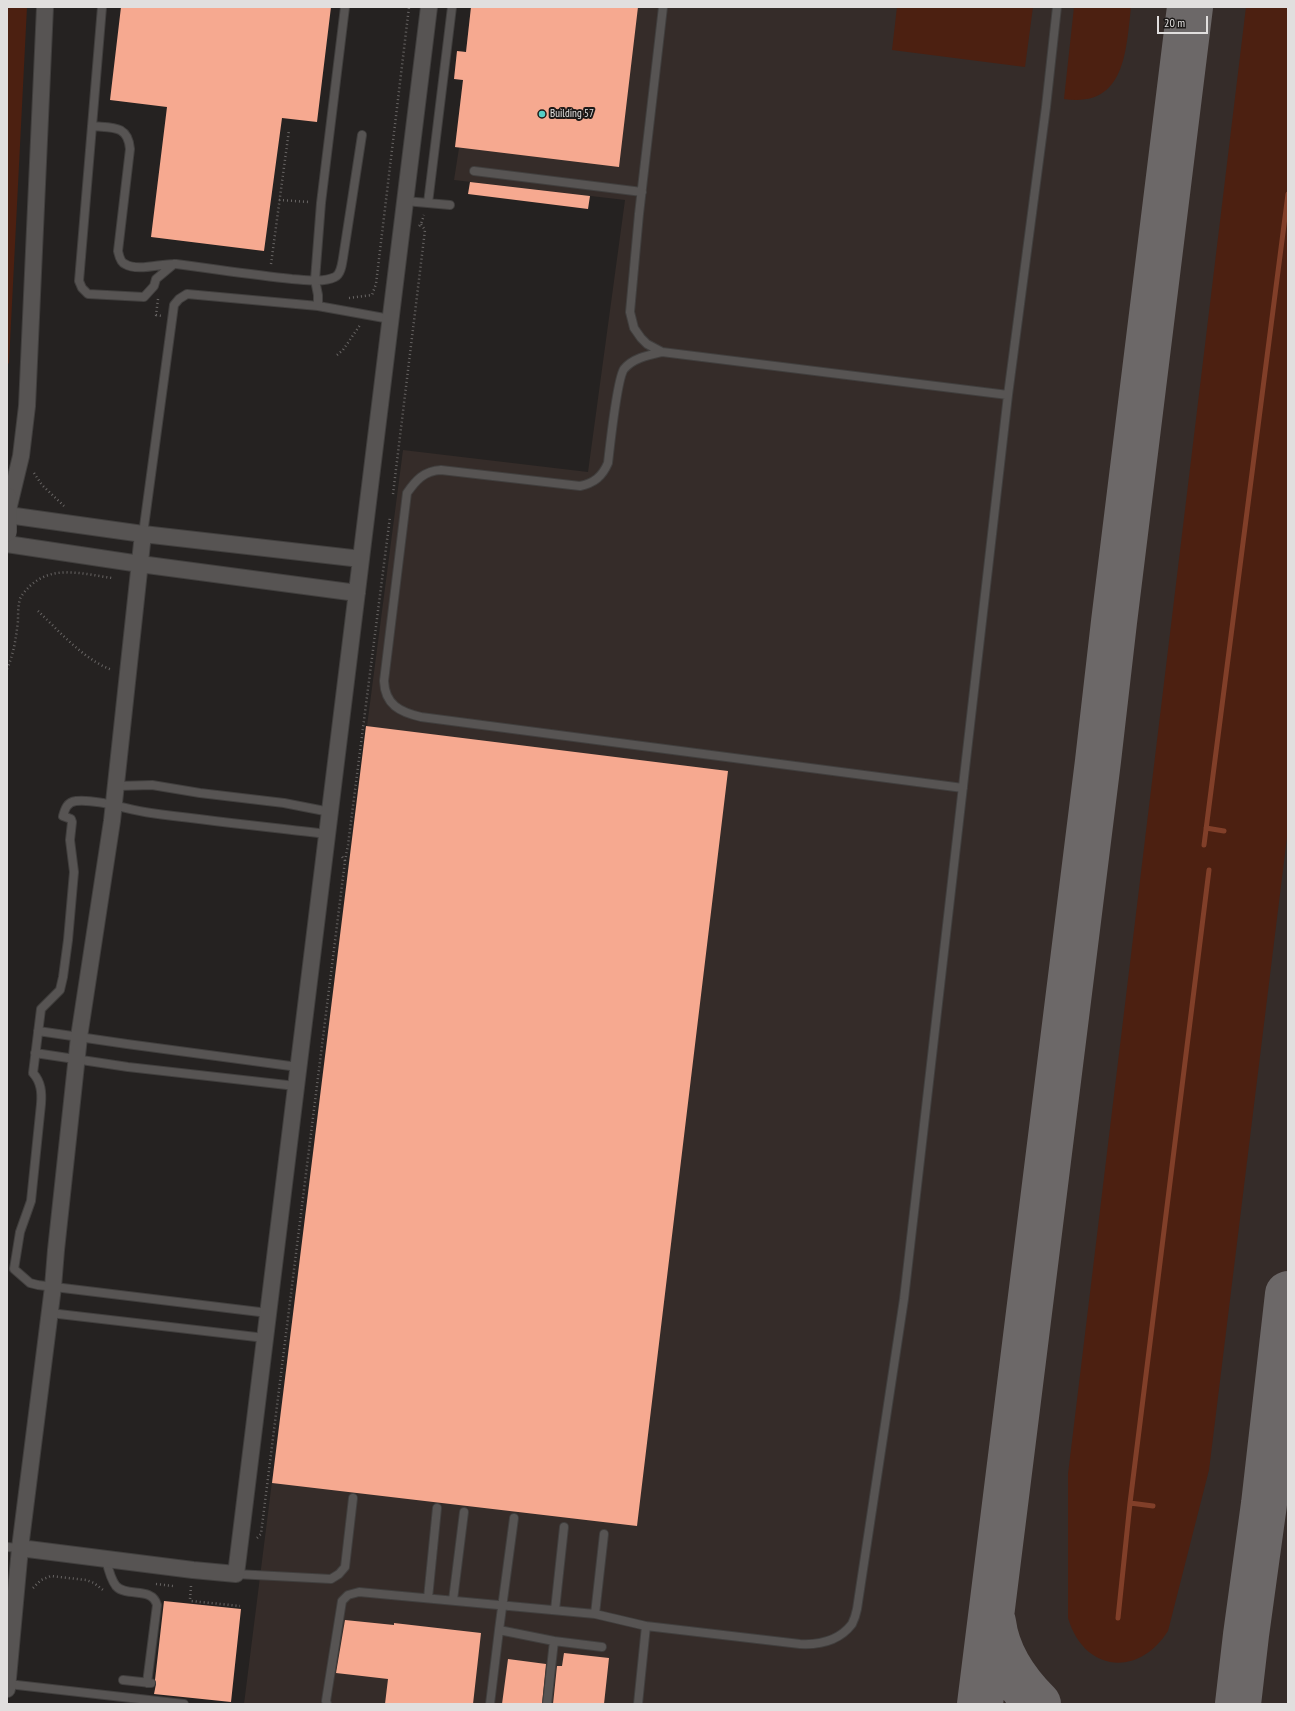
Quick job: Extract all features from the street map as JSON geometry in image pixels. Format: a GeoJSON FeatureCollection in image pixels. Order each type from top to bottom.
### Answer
{"type":"FeatureCollection","features":[{"type":"Feature","properties":{"kind":"street"},"geometry":{"type":"LineString","coordinates":[[45,7],[27,406],[21,456],[8,514],[143,534],[360,559]]}},
{"type":"Feature","properties":{"kind":"street"},"geometry":{"type":"LineString","coordinates":[[14,1547],[236,1574],[429,7]]}},
{"type":"Feature","properties":{"kind":"street"},"geometry":{"type":"LineString","coordinates":[[7,1686],[14,1547],[50,1313],[78,1060],[79,1037],[117,786],[143,534]]}},
{"type":"Feature","properties":{"kind":"street"},"geometry":{"type":"LineString","coordinates":[[7,544],[140,564],[357,593]]}},
{"type":"Feature","properties":{"kind":"lane"},"geometry":{"type":"LineString","coordinates":[[102,7],[79,281],[82,288],[88,294],[144,297],[154,286],[156,279],[174,264]]}},
{"type":"Feature","properties":{"kind":"lane"},"geometry":{"type":"LineString","coordinates":[[318,306],[318,295],[315,280],[321,203],[345,7]]}},
{"type":"Feature","properties":{"kind":"lane"},"geometry":{"type":"LineString","coordinates":[[428,203],[452,7]]}},
{"type":"Feature","properties":{"kind":"lane"},"geometry":{"type":"LineString","coordinates":[[663,7],[630,312],[634,328],[641,338],[647,344],[662,352],[1008,395]]}},
{"type":"Feature","properties":{"kind":"lane"},"geometry":{"type":"LineString","coordinates":[[327,1704],[326,1701],[342,1601],[348,1595],[359,1592],[595,1614],[646,1626],[813,1645],[828,1642],[852,1624],[857,1609],[904,1299],[1008,395],[1046,107],[1056,7]]}},
{"type":"Feature","properties":{"kind":"lane"},"geometry":{"type":"LineString","coordinates":[[92,126],[119,129],[125,133],[129,139],[130,149],[118,251],[120,260],[124,264],[142,268],[174,264],[269,277],[315,280],[334,278],[338,275],[343,258],[362,135]]}},
{"type":"Feature","properties":{"kind":"lane"},"geometry":{"type":"LineString","coordinates":[[474,171],[642,192]]}},
{"type":"Feature","properties":{"kind":"lane"},"geometry":{"type":"LineString","coordinates":[[405,201],[450,205]]}},
{"type":"Feature","properties":{"kind":"lane"},"geometry":{"type":"LineString","coordinates":[[143,534],[174,305],[179,299],[187,294],[318,306],[390,319]]}},
{"type":"Feature","properties":{"kind":"lane"},"geometry":{"type":"LineString","coordinates":[[662,352],[632,362],[621,374],[608,463],[604,472],[598,479],[590,484],[580,486],[441,470],[431,471],[419,477],[413,484],[407,493],[384,681],[385,691],[391,702],[399,710],[421,716],[963,788]]}},
{"type":"Feature","properties":{"kind":"lane"},"geometry":{"type":"LineString","coordinates":[[117,786],[152,785],[200,793],[284,803],[330,812]]}},
{"type":"Feature","properties":{"kind":"lane"},"geometry":{"type":"LineString","coordinates":[[268,1313],[53,1287],[30,1283],[14,1269],[20,1232],[31,1201],[42,1093],[37,1077],[33,1073],[40,1009],[60,990],[68,940],[74,872],[70,840],[72,822],[71,819],[63,816],[66,806],[74,801],[114,806],[164,815],[327,834]]}},
{"type":"Feature","properties":{"kind":"lane"},"geometry":{"type":"LineString","coordinates":[[38,1031],[298,1067]]}},
{"type":"Feature","properties":{"kind":"lane"},"geometry":{"type":"LineString","coordinates":[[35,1053],[78,1060],[296,1086]]}},
{"type":"Feature","properties":{"kind":"lane"},"geometry":{"type":"LineString","coordinates":[[50,1313],[265,1338]]}},
{"type":"Feature","properties":{"kind":"lane"},"geometry":{"type":"LineString","coordinates":[[236,1574],[331,1579],[339,1574],[346,1567],[353,1498]]}},
{"type":"Feature","properties":{"kind":"lane"},"geometry":{"type":"LineString","coordinates":[[428,1598],[437,1508]]}},
{"type":"Feature","properties":{"kind":"lane"},"geometry":{"type":"LineString","coordinates":[[453,1600],[464,1512]]}},
{"type":"Feature","properties":{"kind":"lane"},"geometry":{"type":"LineString","coordinates":[[490,1704],[514,1518]]}},
{"type":"Feature","properties":{"kind":"lane"},"geometry":{"type":"LineString","coordinates":[[555,1610],[564,1527]]}},
{"type":"Feature","properties":{"kind":"lane"},"geometry":{"type":"LineString","coordinates":[[595,1614],[604,1534]]}},
{"type":"Feature","properties":{"kind":"lane"},"geometry":{"type":"LineString","coordinates":[[106,1559],[108,1572],[117,1587],[124,1591],[146,1594],[154,1598],[157,1605],[149,1683],[123,1680]]}},
{"type":"Feature","properties":{"kind":"lane"},"geometry":{"type":"LineString","coordinates":[[638,1704],[646,1626]]}},
{"type":"Feature","properties":{"kind":"lane"},"geometry":{"type":"LineString","coordinates":[[499,1630],[554,1641],[602,1647]]}},
{"type":"Feature","properties":{"kind":"lane"},"geometry":{"type":"LineString","coordinates":[[547,1704],[554,1641]]}},
{"type":"Feature","properties":{"kind":"lane"},"geometry":{"type":"LineString","coordinates":[[7,1686],[184,1704]]}},
{"type":"Feature","properties":{"kind":"path"},"geometry":{"type":"LineString","coordinates":[[269,277],[288,130]]}},
{"type":"Feature","properties":{"kind":"path"},"geometry":{"type":"LineString","coordinates":[[279,200],[321,203]]}},
{"type":"Feature","properties":{"kind":"path"},"geometry":{"type":"LineString","coordinates":[[392,499],[425,230],[421,224]]}},
{"type":"Feature","properties":{"kind":"path"},"geometry":{"type":"LineString","coordinates":[[394,444],[399,444]]}},
{"type":"Feature","properties":{"kind":"path"},"geometry":{"type":"LineString","coordinates":[[32,469],[42,484],[55,498],[65,506],[71,508]]}},
{"type":"Feature","properties":{"kind":"path"},"geometry":{"type":"LineString","coordinates":[[345,861],[390,515]]}},
{"type":"Feature","properties":{"kind":"path"},"geometry":{"type":"LineString","coordinates":[[7,669],[16,643],[20,599],[24,592],[40,578],[60,572],[138,582]]}},
{"type":"Feature","properties":{"kind":"path"},"geometry":{"type":"LineString","coordinates":[[38,611],[76,647],[104,667],[128,676]]}},
{"type":"Feature","properties":{"kind":"path"},"geometry":{"type":"LineString","coordinates":[[32,1593],[36,1584],[46,1577],[51,1576],[86,1580],[94,1583],[117,1600],[121,1600],[124,1591]]}},
{"type":"Feature","properties":{"kind":"path"},"geometry":{"type":"LineString","coordinates":[[191,1587],[190,1599],[193,1602],[240,1606]]}},
{"type":"Feature","properties":{"kind":"shaded area"},"geometry":{"type":"Polygon","coordinates":[[[7,7],[27,7],[9,363],[7,365],[7,7]]]}},
{"type":"Feature","properties":{"kind":"shaded area"},"geometry":{"type":"Polygon","coordinates":[[[471,7],[1288,7],[1288,1704],[244,1704],[403,450],[588,472],[625,200],[454,180],[459,148],[455,148],[463,80],[454,79],[457,51],[466,52],[471,7]]]}},
{"type":"Feature","properties":{"kind":"shaded area"},"geometry":{"type":"Polygon","coordinates":[[[897,7],[1033,7],[1025,67],[892,50],[897,7]]]}},
{"type":"Feature","properties":{"kind":"shaded area"},"geometry":{"type":"Polygon","coordinates":[[[1074,7],[1131,7],[1124,58],[1111,86],[1100,95],[1084,99],[1064,99],[1074,7]]]}},
{"type":"Feature","properties":{"kind":"shaded area"},"geometry":{"type":"Polygon","coordinates":[[[1246,7],[1288,7],[1288,829],[1209,1470],[1168,1631],[1156,1646],[1142,1656],[1127,1662],[1113,1662],[1099,1658],[1086,1649],[1076,1636],[1068,1618],[1068,1474],[1246,7]]]}},
{"type":"Feature","properties":{"kind":"building"},"geometry":{"type":"Polygon","coordinates":[[[121,7],[331,7],[317,122],[282,118],[264,251],[151,237],[167,107],[110,100],[121,7]]]}},
{"type":"Feature","properties":{"kind":"building","name":"Building 57"},"geometry":{"type":"Polygon","coordinates":[[[471,7],[638,7],[619,167],[455,147],[463,80],[454,79],[457,51],[466,52],[471,7]]]}},
{"type":"Feature","properties":{"kind":"building"},"geometry":{"type":"Polygon","coordinates":[[[470,182],[590,196],[588,209],[468,194],[470,182]]]}},
{"type":"Feature","properties":{"kind":"building"},"geometry":{"type":"Polygon","coordinates":[[[366,726],[728,771],[637,1526],[272,1483],[366,726]]]}},
{"type":"Feature","properties":{"kind":"building"},"geometry":{"type":"Polygon","coordinates":[[[164,1601],[241,1609],[231,1702],[154,1694],[164,1601]]]}},
{"type":"Feature","properties":{"kind":"building"},"geometry":{"type":"Polygon","coordinates":[[[345,1620],[394,1625],[394,1623],[481,1633],[473,1704],[385,1704],[388,1679],[336,1673],[345,1620]]]}},
{"type":"Feature","properties":{"kind":"building"},"geometry":{"type":"Polygon","coordinates":[[[564,1653],[609,1658],[604,1704],[553,1704],[557,1666],[562,1666],[564,1653]]]}},
{"type":"Feature","properties":{"kind":"building"},"geometry":{"type":"Polygon","coordinates":[[[508,1659],[546,1664],[542,1704],[502,1704],[508,1659]]]}},
{"type":"Feature","properties":{"kind":"waterway"},"geometry":{"type":"LineString","coordinates":[[1204,845],[1288,194]]}},
{"type":"Feature","properties":{"kind":"waterway"},"geometry":{"type":"LineString","coordinates":[[1206,828],[1224,831]]}},
{"type":"Feature","properties":{"kind":"waterway"},"geometry":{"type":"LineString","coordinates":[[1130,1503],[1209,870]]}},
{"type":"Feature","properties":{"kind":"waterway"},"geometry":{"type":"LineString","coordinates":[[1118,1618],[1130,1503],[1153,1506]]}},
{"type":"Feature","properties":{"kind":"taxiway"},"geometry":{"type":"LineString","coordinates":[[980,1704],[1098,761],[1190,7]]}},
{"type":"Feature","properties":{"kind":"taxiway"},"geometry":{"type":"LineString","coordinates":[[1238,1704],[1264,1504],[1288,1294]]}},
{"type":"Feature","properties":{"kind":"taxiway"},"geometry":{"type":"LineString","coordinates":[[993,1622],[995,1634],[1003,1656],[1009,1667],[1022,1686],[1038,1704]]}},
{"type":"Feature","properties":{"kind":"place","name":"Building 57"},"geometry":{"type":"Point","coordinates":[542,114]}}]}
